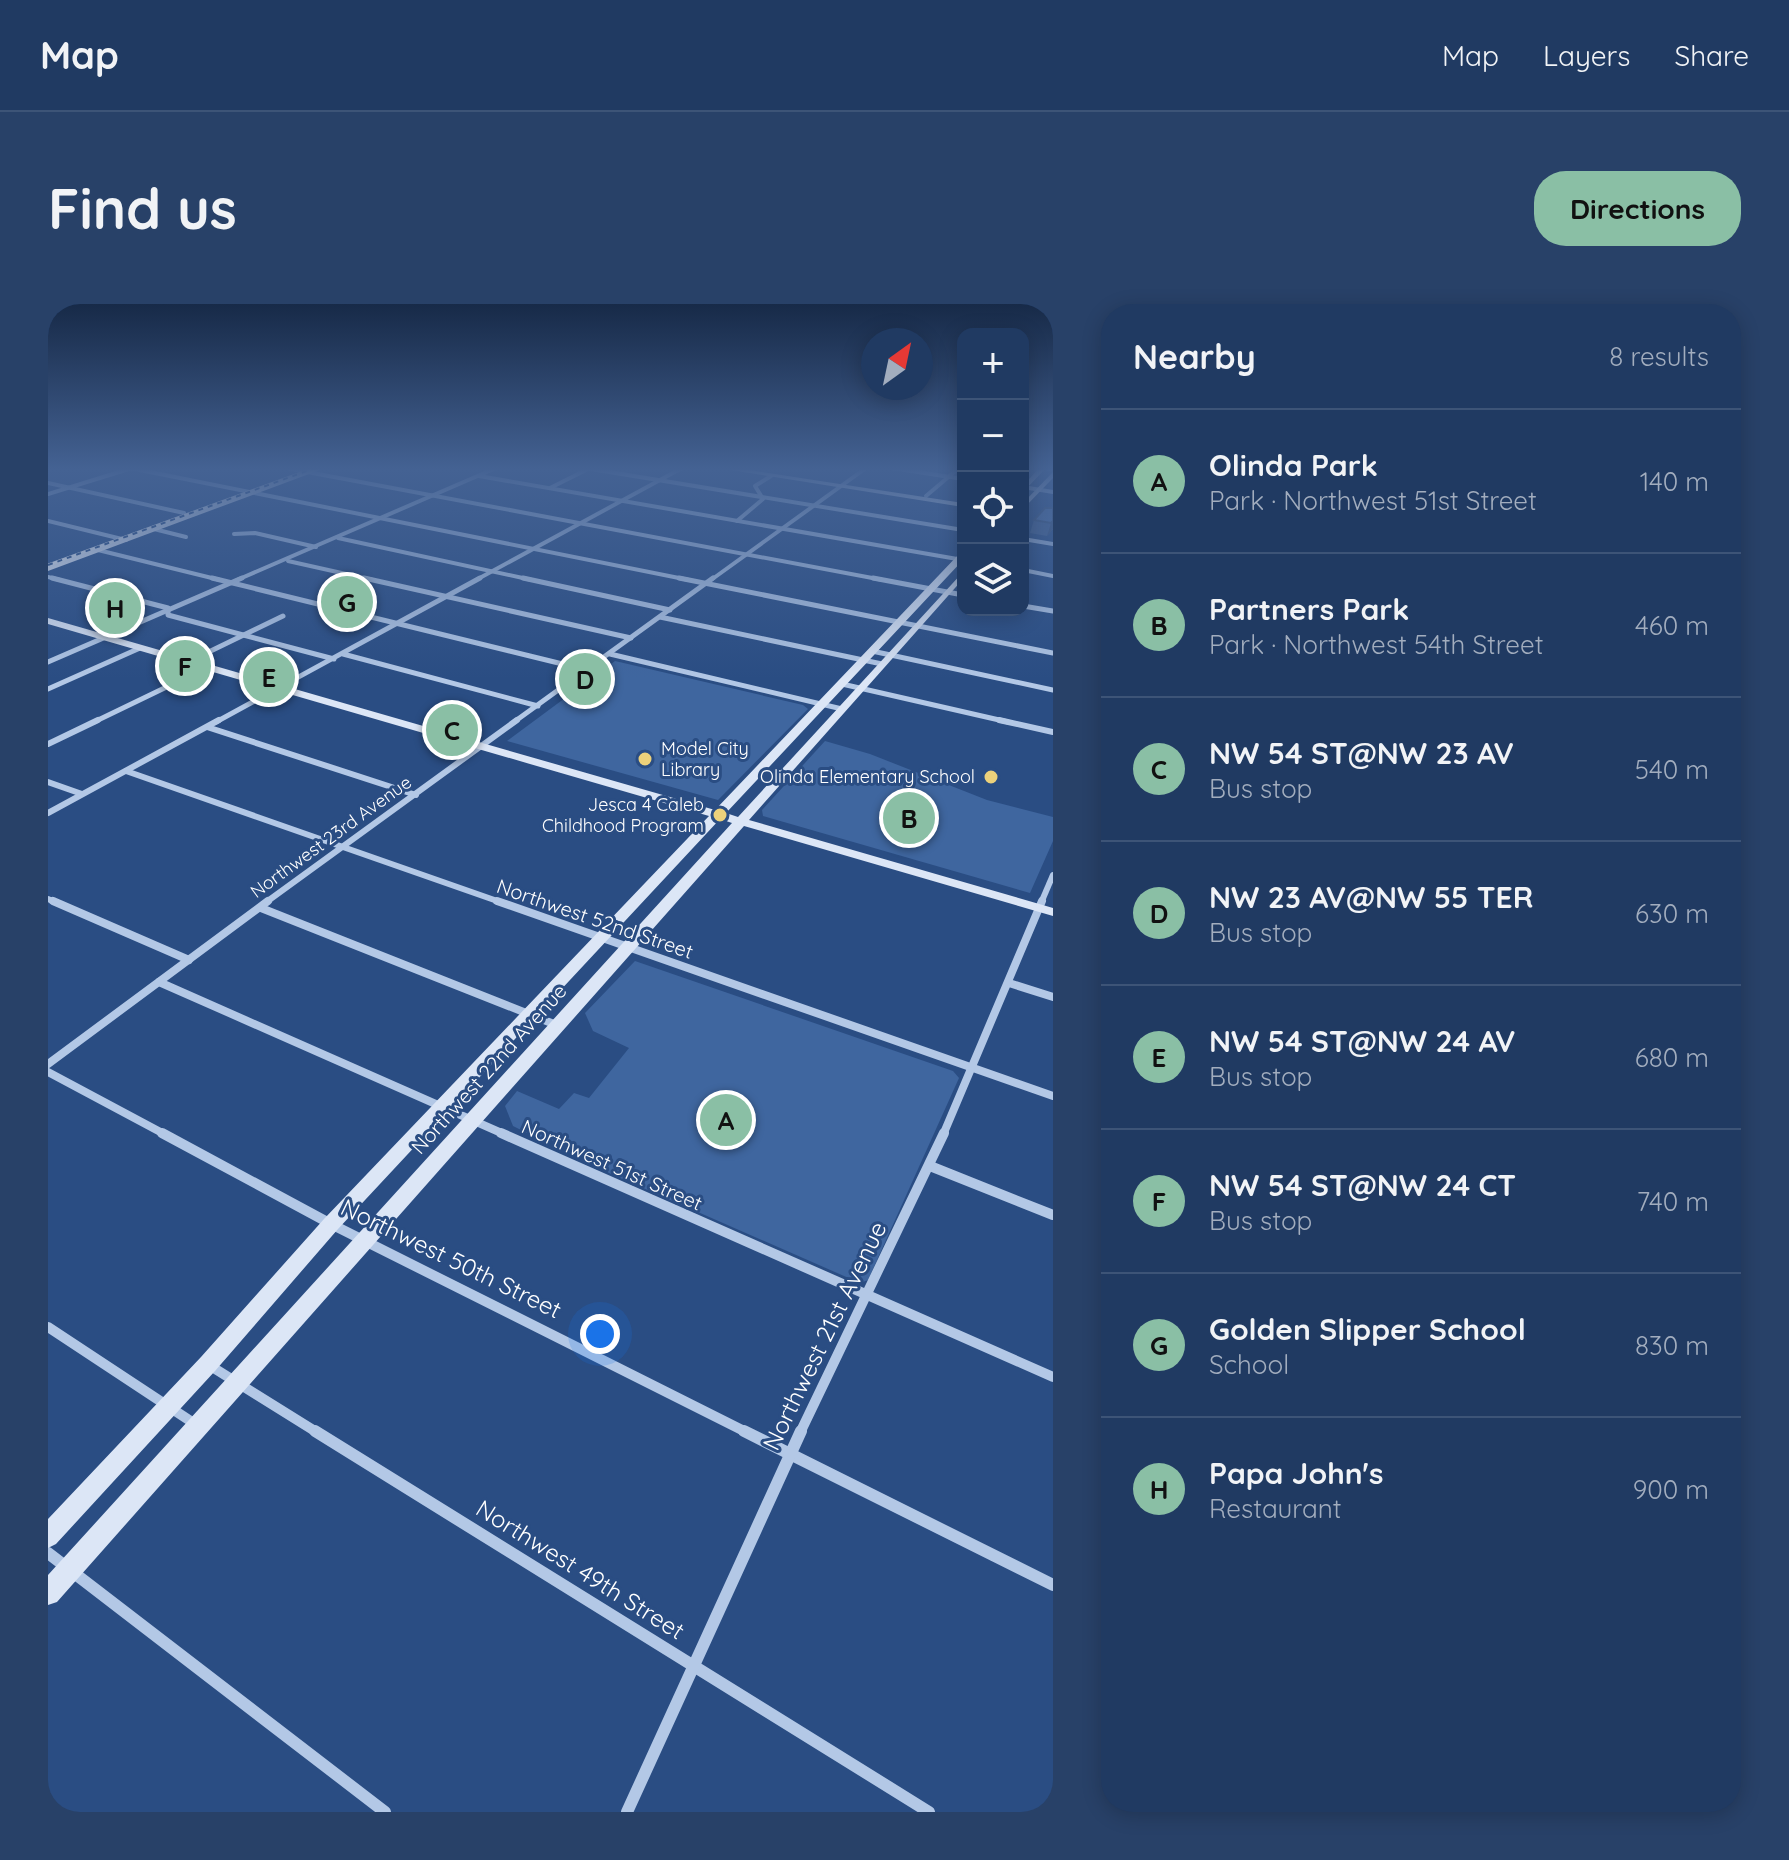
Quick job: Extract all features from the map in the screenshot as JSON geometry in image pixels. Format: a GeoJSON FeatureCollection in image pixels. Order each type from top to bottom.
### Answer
{"type":"FeatureCollection","features":[{"type":"Feature","properties":{"kind":"main road"},"geometry":{"type":"LineString","coordinates":[[48,568],[98,550],[119,538]]}},
{"type":"Feature","properties":{"kind":"main road"},"geometry":{"type":"LineString","coordinates":[[48,561],[119,538]]}},
{"type":"Feature","properties":{"kind":"main road","name":"Northwest 22nd Avenue"},"geometry":{"type":"LineString","coordinates":[[48,1536],[439,1108],[957,563]]}},
{"type":"Feature","properties":{"kind":"main road","name":"Northwest 22nd Avenue"},"geometry":{"type":"LineString","coordinates":[[48,1593],[957,581]]}},
{"type":"Feature","properties":{"kind":"main road"},"geometry":{"type":"LineString","coordinates":[[48,621],[1046,910]]}},
{"type":"Feature","properties":{"kind":"street"},"geometry":{"type":"LineString","coordinates":[[279,538],[317,547]]}},
{"type":"Feature","properties":{"kind":"street"},"geometry":{"type":"LineString","coordinates":[[48,662],[336,538]]}},
{"type":"Feature","properties":{"kind":"street"},"geometry":{"type":"LineString","coordinates":[[339,538],[670,610]]}},
{"type":"Feature","properties":{"kind":"street"},"geometry":{"type":"LineString","coordinates":[[478,538],[1053,653]]}},
{"type":"Feature","properties":{"kind":"street"},"geometry":{"type":"LineString","coordinates":[[48,813],[556,538]]}},
{"type":"Feature","properties":{"kind":"street"},"geometry":{"type":"LineString","coordinates":[[659,538],[957,594]]}},
{"type":"Feature","properties":{"kind":"street","name":"Northwest 23rd Avenue"},"geometry":{"type":"LineString","coordinates":[[48,1064],[342,846],[770,538]]}},
{"type":"Feature","properties":{"kind":"street"},"geometry":{"type":"LineString","coordinates":[[841,538],[957,557]]}},
{"type":"Feature","properties":{"kind":"street"},"geometry":{"type":"LineString","coordinates":[[1029,540],[1053,544]]}},
{"type":"Feature","properties":{"kind":"street"},"geometry":{"type":"LineString","coordinates":[[98,550],[587,670]]}},
{"type":"Feature","properties":{"kind":"street"},"geometry":{"type":"LineString","coordinates":[[286,560],[631,638]]}},
{"type":"Feature","properties":{"kind":"street"},"geometry":{"type":"LineString","coordinates":[[1029,571],[1053,576]]}},
{"type":"Feature","properties":{"kind":"street"},"geometry":{"type":"LineString","coordinates":[[48,577],[170,612]]}},
{"type":"Feature","properties":{"kind":"street"},"geometry":{"type":"LineString","coordinates":[[1029,607],[1053,611]]}},
{"type":"Feature","properties":{"kind":"street"},"geometry":{"type":"LineString","coordinates":[[170,612],[168,615],[334,659]]}},
{"type":"Feature","properties":{"kind":"street"},"geometry":{"type":"LineString","coordinates":[[188,662],[283,616]]}},
{"type":"Feature","properties":{"kind":"street"},"geometry":{"type":"LineString","coordinates":[[660,617],[882,664]]}},
{"type":"Feature","properties":{"kind":"street"},"geometry":{"type":"LineString","coordinates":[[48,689],[140,648]]}},
{"type":"Feature","properties":{"kind":"street"},"geometry":{"type":"LineString","coordinates":[[872,651],[1053,690]]}},
{"type":"Feature","properties":{"kind":"street"},"geometry":{"type":"LineString","coordinates":[[343,654],[538,706]]}},
{"type":"Feature","properties":{"kind":"street"},"geometry":{"type":"LineString","coordinates":[[610,654],[842,709]]}},
{"type":"Feature","properties":{"kind":"street"},"geometry":{"type":"LineString","coordinates":[[48,744],[208,667]]}},
{"type":"Feature","properties":{"kind":"street"},"geometry":{"type":"LineString","coordinates":[[842,684],[1053,732]]}},
{"type":"Feature","properties":{"kind":"street"},"geometry":{"type":"LineString","coordinates":[[207,727],[416,795]]}},
{"type":"Feature","properties":{"kind":"street","name":"Northwest 52nd Street"},"geometry":{"type":"LineString","coordinates":[[126,771],[1053,1096]]}},
{"type":"Feature","properties":{"kind":"street"},"geometry":{"type":"LineString","coordinates":[[48,782],[82,794]]}},
{"type":"Feature","properties":{"kind":"street","name":"Northwest 21st Avenue"},"geometry":{"type":"LineString","coordinates":[[627,1812],[791,1452],[930,1166],[1009,983],[1046,910],[1053,875]]}},
{"type":"Feature","properties":{"kind":"street"},"geometry":{"type":"LineString","coordinates":[[48,899],[189,960]]}},
{"type":"Feature","properties":{"kind":"street"},"geometry":{"type":"LineString","coordinates":[[261,908],[559,1026]]}},
{"type":"Feature","properties":{"kind":"street","name":"Northwest 51st Street"},"geometry":{"type":"LineString","coordinates":[[159,982],[472,1123],[1053,1377]]}},
{"type":"Feature","properties":{"kind":"street"},"geometry":{"type":"LineString","coordinates":[[1009,983],[1053,997]]}},
{"type":"Feature","properties":{"kind":"street","name":"Northwest 50th Street"},"geometry":{"type":"LineString","coordinates":[[48,1072],[366,1242],[1053,1585]]}},
{"type":"Feature","properties":{"kind":"street"},"geometry":{"type":"LineString","coordinates":[[930,1166],[1053,1215]]}},
{"type":"Feature","properties":{"kind":"street"},"geometry":{"type":"LineString","coordinates":[[48,1327],[199,1427]]}},
{"type":"Feature","properties":{"kind":"street","name":"Northwest 49th Street"},"geometry":{"type":"LineString","coordinates":[[208,1364],[929,1812]]}},
{"type":"Feature","properties":{"kind":"street"},"geometry":{"type":"LineString","coordinates":[[48,1553],[385,1812]]}},
{"type":"Feature","properties":{"kind":"shaded area"},"geometry":{"type":"Polygon","coordinates":[[[615,661],[803,705],[808,709],[718,800],[507,741],[615,661]]]}},
{"type":"Feature","properties":{"kind":"shaded area"},"geometry":{"type":"Polygon","coordinates":[[[825,741],[870,754],[987,800],[1053,817],[1053,841],[1030,893],[763,816],[762,810],[825,741]]]}},
{"type":"Feature","properties":{"kind":"shaded area"},"geometry":{"type":"Polygon","coordinates":[[[635,961],[953,1071],[959,1078],[868,1280],[860,1283],[609,1173],[562,1143],[513,1126],[505,1106],[517,1091],[559,1109],[574,1093],[589,1098],[629,1048],[593,1031],[585,1013],[635,961]]]}},
{"type":"Feature","properties":{"kind":"railway"},"geometry":{"type":"LineString","coordinates":[[48,565],[121,538]]}},
{"type":"Feature","properties":{"kind":"place","name":"Golden Slipper School"},"geometry":{"type":"Point","coordinates":[347,602]}},
{"type":"Feature","properties":{"kind":"place","name":"Papa John's"},"geometry":{"type":"Point","coordinates":[115,608]}},
{"type":"Feature","properties":{"kind":"place","name":"NW 54 ST@NW 24 CT"},"geometry":{"type":"Point","coordinates":[185,666]}},
{"type":"Feature","properties":{"kind":"place","name":"NW 54 ST@NW 24 AV"},"geometry":{"type":"Point","coordinates":[269,677]}},
{"type":"Feature","properties":{"kind":"place","name":"NW 23 AV@NW 55 TER"},"geometry":{"type":"Point","coordinates":[585,679]}},
{"type":"Feature","properties":{"kind":"place","name":"NW 54 ST@NW 23 AV"},"geometry":{"type":"Point","coordinates":[452,730]}},
{"type":"Feature","properties":{"kind":"place","name":"Model City Library"},"geometry":{"type":"Point","coordinates":[645,759]}},
{"type":"Feature","properties":{"kind":"place","name":"Olinda Elementary School"},"geometry":{"type":"Point","coordinates":[991,777]}},
{"type":"Feature","properties":{"kind":"place","name":"Jesca 4 Caleb Childhood Program"},"geometry":{"type":"Point","coordinates":[720,815]}},
{"type":"Feature","properties":{"kind":"place","name":"Partners Park"},"geometry":{"type":"Point","coordinates":[909,818]}},
{"type":"Feature","properties":{"kind":"place","name":"Olinda Park"},"geometry":{"type":"Point","coordinates":[726,1120]}}]}
